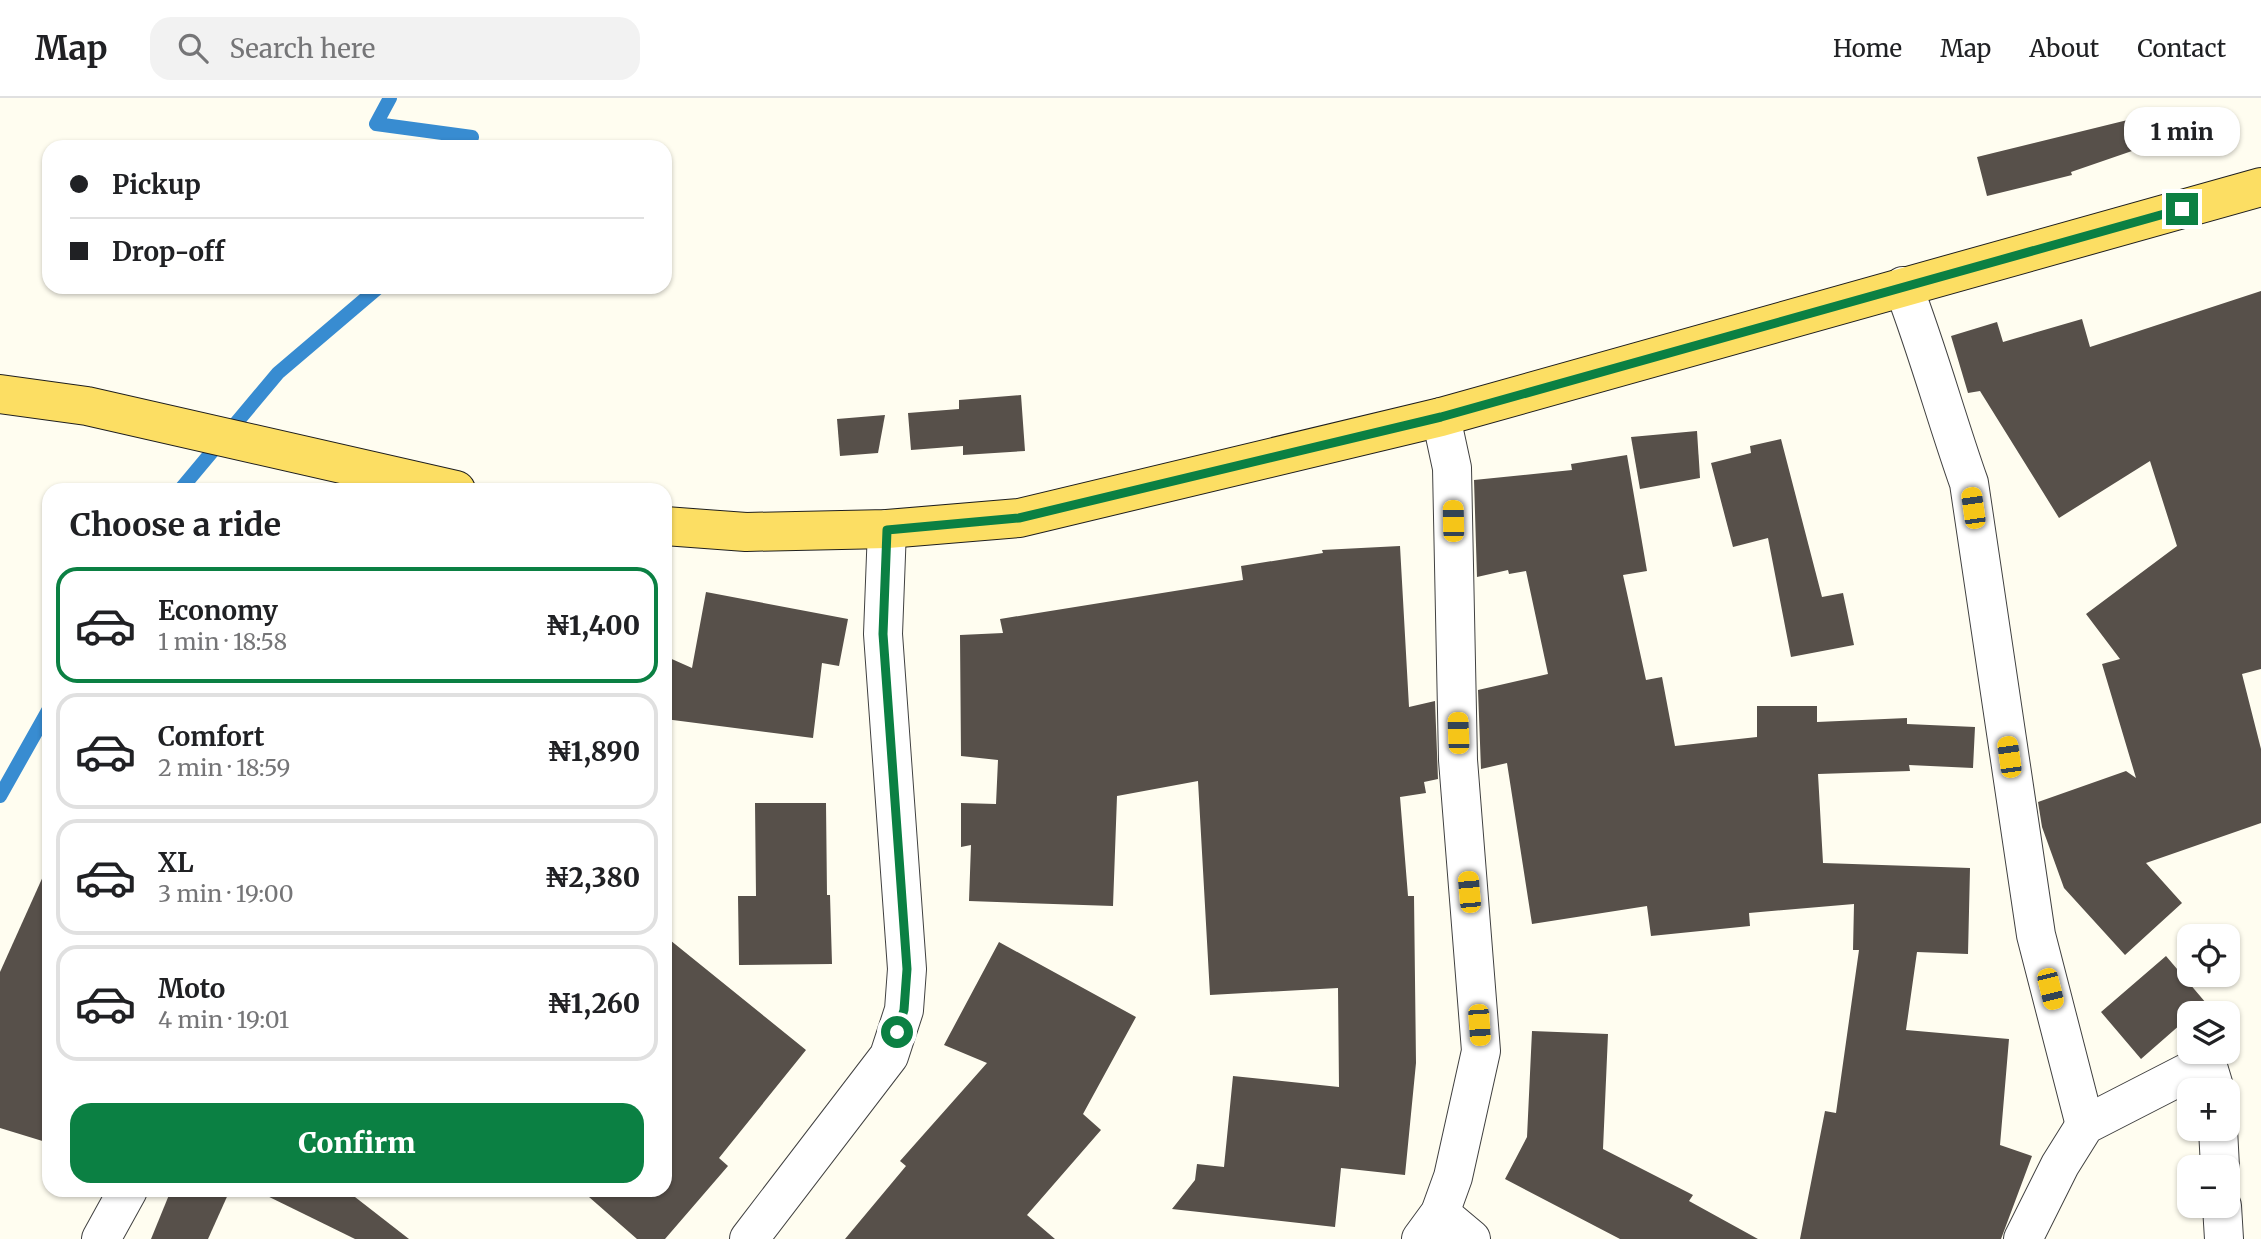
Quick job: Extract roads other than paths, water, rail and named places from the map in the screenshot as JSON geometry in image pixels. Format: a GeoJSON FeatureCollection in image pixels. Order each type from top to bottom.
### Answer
{"type":"FeatureCollection","features":[{"type":"Feature","properties":{"kind":"main road"},"geometry":{"type":"LineString","coordinates":[[672,527],[746,532],[887,530],[1019,518],[1441,417],[2261,187]]}},
{"type":"Feature","properties":{"kind":"main road"},"geometry":{"type":"LineString","coordinates":[[0,394],[87,406],[424,483]]}},
{"type":"Feature","properties":{"kind":"street"},"geometry":{"type":"LineString","coordinates":[[1903,286],[1969,483],[2036,935],[2085,1125]]}},
{"type":"Feature","properties":{"kind":"street"},"geometry":{"type":"LineString","coordinates":[[1441,417],[1451,468],[1458,760],[1481,1051],[1453,1177],[1431,1226],[1471,1239]]}},
{"type":"Feature","properties":{"kind":"street"},"geometry":{"type":"LineString","coordinates":[[749,1239],[889,1056],[904,1010],[907,969],[883,634],[887,530]]}},
{"type":"Feature","properties":{"kind":"street"},"geometry":{"type":"LineString","coordinates":[[2022,1239],[2060,1165],[2085,1125],[2200,1066],[2209,1070],[2211,1078]]}},
{"type":"Feature","properties":{"kind":"street"},"geometry":{"type":"LineString","coordinates":[[102,1239],[124,1197]]}},
{"type":"Feature","properties":{"kind":"street"},"geometry":{"type":"LineString","coordinates":[[2223,1218],[2224,1239]]}},
{"type":"Feature","properties":{"kind":"waterway"},"geometry":{"type":"LineString","coordinates":[[390,98],[376,124],[472,137],[470,140]]}},
{"type":"Feature","properties":{"kind":"waterway"},"geometry":{"type":"LineString","coordinates":[[186,483],[278,373],[371,294]]}},
{"type":"Feature","properties":{"kind":"waterway"},"geometry":{"type":"LineString","coordinates":[[0,796],[42,721]]}}]}
